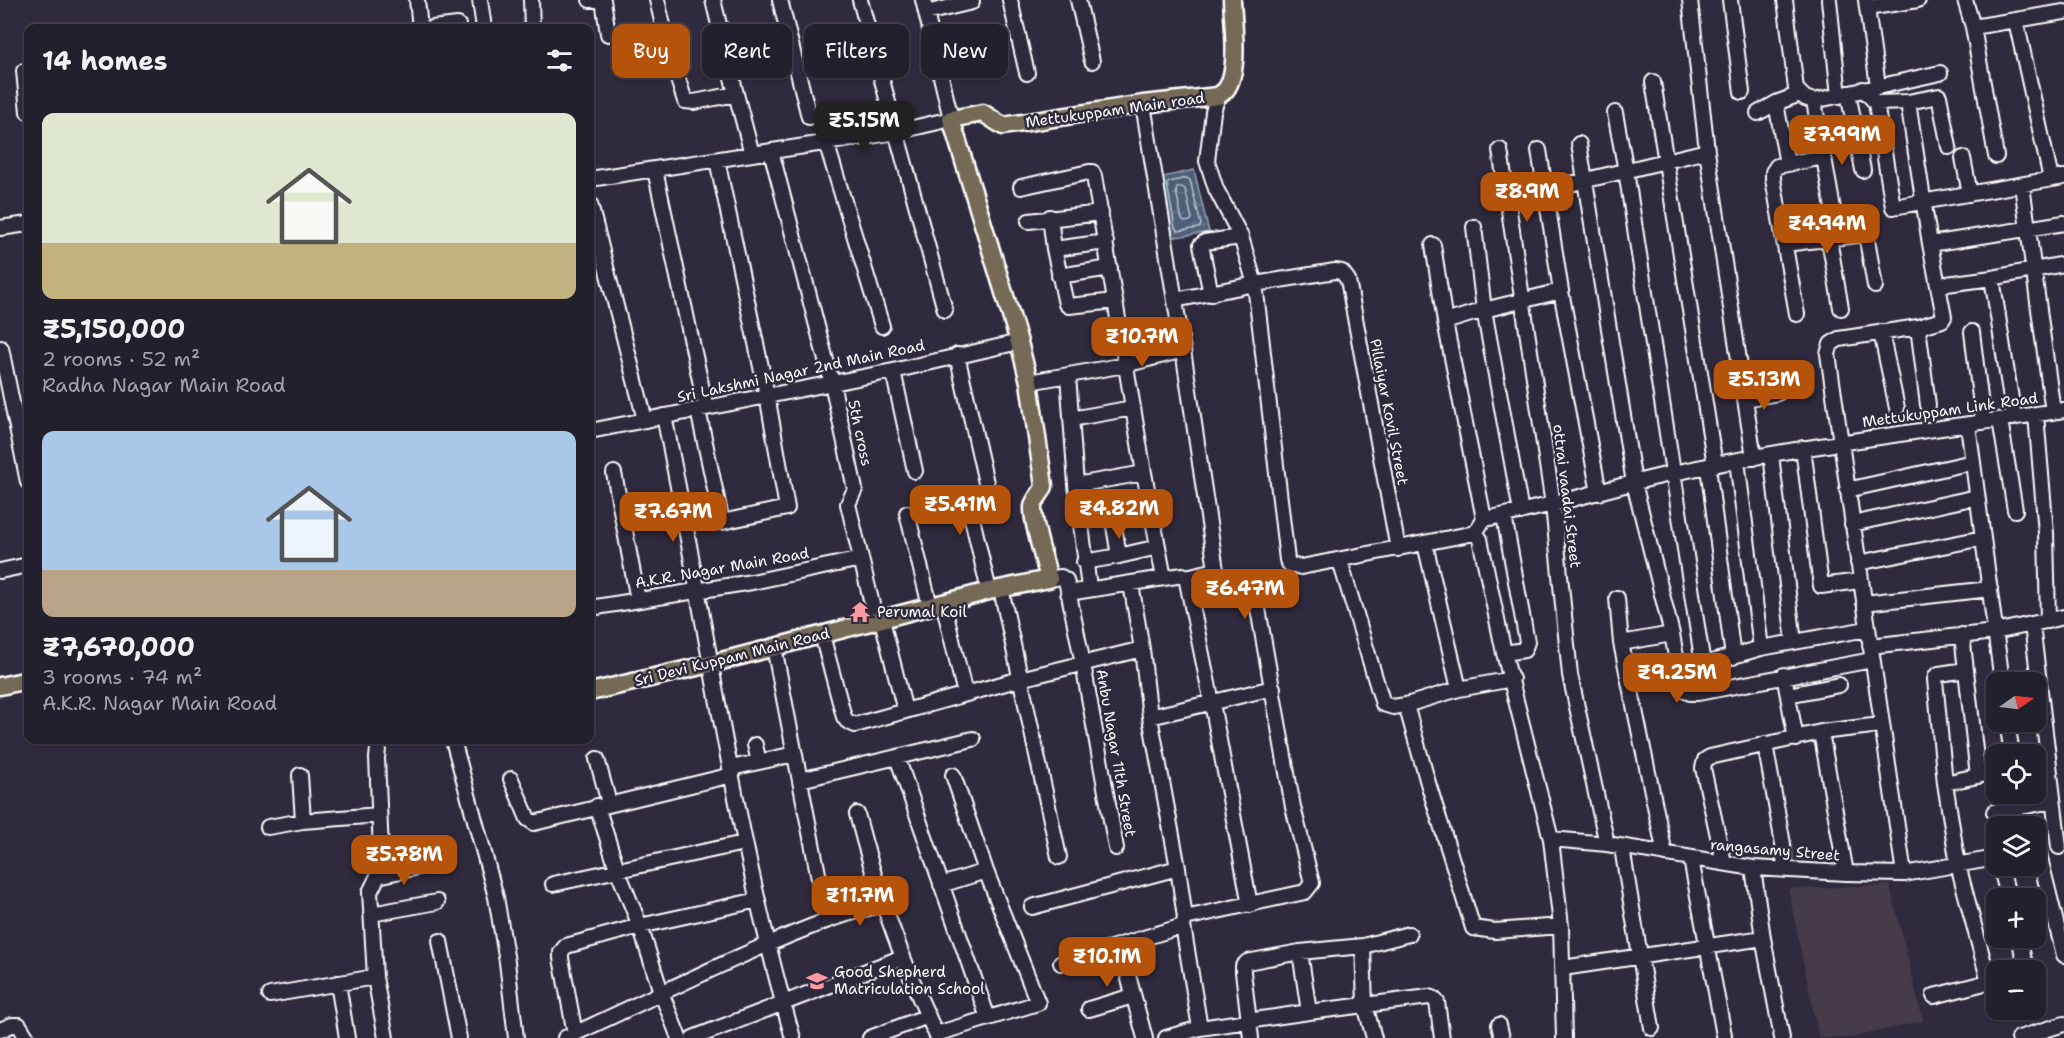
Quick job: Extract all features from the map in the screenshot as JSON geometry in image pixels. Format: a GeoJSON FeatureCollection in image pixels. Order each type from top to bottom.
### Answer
{"type":"FeatureCollection","features":[{"type":"Feature","properties":{"kind":"main road","name":"Mettukuppam Main road"},"geometry":{"type":"LineString","coordinates":[[951,119],[983,113],[1003,126],[1143,104],[1218,96],[1227,89],[1232,78],[1234,39],[1232,0]]}},
{"type":"Feature","properties":{"kind":"main road"},"geometry":{"type":"LineString","coordinates":[[951,119],[1029,382],[1044,486],[1041,494],[1035,500],[1034,514],[1049,579]]}},
{"type":"Feature","properties":{"kind":"main road","name":"Sri Devi Kuppam Main Road"},"geometry":{"type":"LineString","coordinates":[[594,691],[710,664],[936,604],[1049,579]]}},
{"type":"Feature","properties":{"kind":"main road"},"geometry":{"type":"LineString","coordinates":[[0,686],[24,681]]}},
{"type":"Feature","properties":{"kind":"street"},"geometry":{"type":"LineString","coordinates":[[417,0],[420,24]]}},
{"type":"Feature","properties":{"kind":"street"},"geometry":{"type":"LineString","coordinates":[[480,0],[483,24]]}},
{"type":"Feature","properties":{"kind":"street"},"geometry":{"type":"LineString","coordinates":[[531,0],[532,24]]}},
{"type":"Feature","properties":{"kind":"street"},"geometry":{"type":"LineString","coordinates":[[590,0],[595,0]]}},
{"type":"Feature","properties":{"kind":"street"},"geometry":{"type":"LineString","coordinates":[[603,0],[608,34]]}},
{"type":"Feature","properties":{"kind":"street"},"geometry":{"type":"LineString","coordinates":[[657,0],[670,55],[685,101],[694,102],[736,94]]}},
{"type":"Feature","properties":{"kind":"street"},"geometry":{"type":"LineString","coordinates":[[713,0],[752,154]]}},
{"type":"Feature","properties":{"kind":"street"},"geometry":{"type":"LineString","coordinates":[[780,0],[809,117]]}},
{"type":"Feature","properties":{"kind":"street"},"geometry":{"type":"LineString","coordinates":[[860,0],[945,310]]}},
{"type":"Feature","properties":{"kind":"street"},"geometry":{"type":"LineString","coordinates":[[1010,0],[1027,73]]}},
{"type":"Feature","properties":{"kind":"street"},"geometry":{"type":"LineString","coordinates":[[1078,0],[1092,61]]}},
{"type":"Feature","properties":{"kind":"street"},"geometry":{"type":"LineString","coordinates":[[1690,0],[1707,151],[1754,458]]}},
{"type":"Feature","properties":{"kind":"street"},"geometry":{"type":"LineString","coordinates":[[1730,0],[1742,92]]}},
{"type":"Feature","properties":{"kind":"street"},"geometry":{"type":"LineString","coordinates":[[1785,0],[1796,89],[1800,94],[1814,101],[1940,73]]}},
{"type":"Feature","properties":{"kind":"street"},"geometry":{"type":"LineString","coordinates":[[1829,0],[1844,94],[1863,170]]}},
{"type":"Feature","properties":{"kind":"street"},"geometry":{"type":"LineString","coordinates":[[1878,86],[1867,4],[1918,0]]}},
{"type":"Feature","properties":{"kind":"street"},"geometry":{"type":"LineString","coordinates":[[1965,0],[1973,27],[1996,156]]}},
{"type":"Feature","properties":{"kind":"street"},"geometry":{"type":"LineString","coordinates":[[929,24],[925,7],[972,2]]}},
{"type":"Feature","properties":{"kind":"street"},"geometry":{"type":"LineString","coordinates":[[1973,27],[2064,12]]}},
{"type":"Feature","properties":{"kind":"street"},"geometry":{"type":"LineString","coordinates":[[1863,89],[1876,103],[1893,207],[2058,178],[2016,21]]}},
{"type":"Feature","properties":{"kind":"street"},"geometry":{"type":"LineString","coordinates":[[594,178],[896,132],[951,119],[942,78]]}},
{"type":"Feature","properties":{"kind":"street"},"geometry":{"type":"LineString","coordinates":[[1653,82],[1712,466],[1733,657]]}},
{"type":"Feature","properties":{"kind":"street"},"geometry":{"type":"LineString","coordinates":[[1758,113],[1800,94]]}},
{"type":"Feature","properties":{"kind":"street"},"geometry":{"type":"LineString","coordinates":[[1218,96],[1213,112],[1207,161],[1216,189],[1240,237],[1256,284],[1287,560],[1290,565],[1301,567],[1340,561],[1475,533],[1484,519],[1445,322],[1433,245]]}},
{"type":"Feature","properties":{"kind":"street"},"geometry":{"type":"LineString","coordinates":[[1876,103],[1908,102],[1939,96],[1949,147]]}},
{"type":"Feature","properties":{"kind":"street"},"geometry":{"type":"LineString","coordinates":[[1814,101],[1824,157],[1841,308]]}},
{"type":"Feature","properties":{"kind":"street"},"geometry":{"type":"LineString","coordinates":[[1904,874],[1828,354],[1829,347],[1839,339],[1918,327],[1942,320],[1944,317],[1908,102]]}},
{"type":"Feature","properties":{"kind":"street"},"geometry":{"type":"LineString","coordinates":[[1776,103],[1787,164]]}},
{"type":"Feature","properties":{"kind":"street"},"geometry":{"type":"LineString","coordinates":[[1049,579],[1065,578],[1068,593],[1183,575],[1186,577],[1216,570],[1143,104]]}},
{"type":"Feature","properties":{"kind":"street"},"geometry":{"type":"LineString","coordinates":[[1615,113],[1702,658],[1707,662],[1712,662],[1761,648],[1867,629]]}},
{"type":"Feature","properties":{"kind":"street"},"geometry":{"type":"LineString","coordinates":[[826,142],[882,326]]}},
{"type":"Feature","properties":{"kind":"street"},"geometry":{"type":"LineString","coordinates":[[1579,144],[1634,483],[1684,690],[1698,693],[1784,675],[1871,653],[1962,635],[1995,632],[2064,617]]}},
{"type":"Feature","properties":{"kind":"street","name":"5th cross"},"geometry":{"type":"LineString","coordinates":[[771,150],[832,383],[855,489],[848,504],[861,559]]}},
{"type":"Feature","properties":{"kind":"street","name":"ottrai vaadai Street"},"geometry":{"type":"LineString","coordinates":[[1500,150],[1553,506],[1570,675],[1607,844]]}},
{"type":"Feature","properties":{"kind":"street"},"geometry":{"type":"LineString","coordinates":[[1539,150],[1561,291],[1599,493]]}},
{"type":"Feature","properties":{"kind":"street"},"geometry":{"type":"LineString","coordinates":[[1545,190],[1707,151]]}},
{"type":"Feature","properties":{"kind":"street"},"geometry":{"type":"LineString","coordinates":[[1797,314],[1773,179],[1775,168],[1824,157]]}},
{"type":"Feature","properties":{"kind":"street"},"geometry":{"type":"LineString","coordinates":[[1964,158],[1970,194]]}},
{"type":"Feature","properties":{"kind":"street"},"geometry":{"type":"LineString","coordinates":[[655,170],[722,522],[787,508],[767,396],[717,160]]}},
{"type":"Feature","properties":{"kind":"street"},"geometry":{"type":"LineString","coordinates":[[1021,187],[1092,172],[1106,242],[1143,473],[1164,578]]}},
{"type":"Feature","properties":{"kind":"street"},"geometry":{"type":"LineString","coordinates":[[2022,185],[2033,271],[2058,411]]}},
{"type":"Feature","properties":{"kind":"street"},"geometry":{"type":"LineString","coordinates":[[1029,221],[1101,213]]}},
{"type":"Feature","properties":{"kind":"street"},"geometry":{"type":"LineString","coordinates":[[1050,217],[1054,249],[1066,304],[1070,306],[1115,301]]}},
{"type":"Feature","properties":{"kind":"street"},"geometry":{"type":"LineString","coordinates":[[594,220],[645,420]]}},
{"type":"Feature","properties":{"kind":"street"},"geometry":{"type":"LineString","coordinates":[[1930,244],[2064,223]]}},
{"type":"Feature","properties":{"kind":"street"},"geometry":{"type":"LineString","coordinates":[[0,228],[24,225]]}},
{"type":"Feature","properties":{"kind":"street"},"geometry":{"type":"LineString","coordinates":[[1474,227],[1484,310],[1521,512]]}},
{"type":"Feature","properties":{"kind":"street"},"geometry":{"type":"LineString","coordinates":[[1785,244],[1866,234],[1875,286]]}},
{"type":"Feature","properties":{"kind":"street"},"geometry":{"type":"LineString","coordinates":[[1211,294],[1201,245],[1205,242],[1240,237]]}},
{"type":"Feature","properties":{"kind":"street"},"geometry":{"type":"LineString","coordinates":[[1054,249],[1106,242]]}},
{"type":"Feature","properties":{"kind":"street"},"geometry":{"type":"LineString","coordinates":[[1939,285],[1992,278],[2064,264]]}},
{"type":"Feature","properties":{"kind":"street"},"geometry":{"type":"LineString","coordinates":[[1059,276],[1110,268]]}},
{"type":"Feature","properties":{"kind":"street","name":"Pillaiyar Kovil Street"},"geometry":{"type":"LineString","coordinates":[[1256,284],[1335,271],[1342,272],[1348,280],[1398,549]]}},
{"type":"Feature","properties":{"kind":"street"},"geometry":{"type":"LineString","coordinates":[[1992,278],[2015,510]]}},
{"type":"Feature","properties":{"kind":"street"},"geometry":{"type":"LineString","coordinates":[[1175,300],[1256,284]]}},
{"type":"Feature","properties":{"kind":"street"},"geometry":{"type":"LineString","coordinates":[[1445,322],[1561,291]]}},
{"type":"Feature","properties":{"kind":"street"},"geometry":{"type":"LineString","coordinates":[[1918,327],[1928,405]]}},
{"type":"Feature","properties":{"kind":"street"},"geometry":{"type":"LineString","coordinates":[[1881,332],[1897,408]]}},
{"type":"Feature","properties":{"kind":"street"},"geometry":{"type":"LineString","coordinates":[[1972,332],[1983,422]]}},
{"type":"Feature","properties":{"kind":"street","name":"Sri Lakshmi Nagar 2nd Main Road"},"geometry":{"type":"LineString","coordinates":[[594,430],[893,371],[1019,342]]}},
{"type":"Feature","properties":{"kind":"street"},"geometry":{"type":"LineString","coordinates":[[1,348],[24,462]]}},
{"type":"Feature","properties":{"kind":"street"},"geometry":{"type":"LineString","coordinates":[[1029,382],[1125,365],[1183,350]]}},
{"type":"Feature","properties":{"kind":"street"},"geometry":{"type":"LineString","coordinates":[[957,355],[988,496],[971,514],[1020,679],[1059,857]]}},
{"type":"Feature","properties":{"kind":"street"},"geometry":{"type":"LineString","coordinates":[[893,371],[915,471]]}},
{"type":"Feature","properties":{"kind":"street"},"geometry":{"type":"LineString","coordinates":[[1068,375],[1076,485],[1089,588]]}},
{"type":"Feature","properties":{"kind":"street"},"geometry":{"type":"LineString","coordinates":[[1745,399],[1778,393]]}},
{"type":"Feature","properties":{"kind":"street"},"geometry":{"type":"LineString","coordinates":[[1071,419],[1133,408]]}},
{"type":"Feature","properties":{"kind":"street","name":"Mettukuppam Link Road"},"geometry":{"type":"LineString","coordinates":[[1484,519],[1553,506],[1674,473],[1840,441],[2058,411]]}},
{"type":"Feature","properties":{"kind":"street"},"geometry":{"type":"LineString","coordinates":[[2036,415],[2046,533],[2048,621]]}},
{"type":"Feature","properties":{"kind":"street"},"geometry":{"type":"LineString","coordinates":[[664,416],[744,843],[793,1038]]}},
{"type":"Feature","properties":{"kind":"street"},"geometry":{"type":"LineString","coordinates":[[1968,425],[2001,672]]}},
{"type":"Feature","properties":{"kind":"street"},"geometry":{"type":"LineString","coordinates":[[1803,448],[1821,585],[1860,581]]}},
{"type":"Feature","properties":{"kind":"street"},"geometry":{"type":"LineString","coordinates":[[1771,455],[1794,642]]}},
{"type":"Feature","properties":{"kind":"street"},"geometry":{"type":"LineString","coordinates":[[1737,461],[1761,648]]}},
{"type":"Feature","properties":{"kind":"street"},"geometry":{"type":"LineString","coordinates":[[1847,490],[1973,462]]}},
{"type":"Feature","properties":{"kind":"street"},"geometry":{"type":"LineString","coordinates":[[614,473],[638,600]]}},
{"type":"Feature","properties":{"kind":"street"},"geometry":{"type":"LineString","coordinates":[[1076,485],[1143,473]]}},
{"type":"Feature","properties":{"kind":"street"},"geometry":{"type":"LineString","coordinates":[[1852,524],[1977,497]]}},
{"type":"Feature","properties":{"kind":"street"},"geometry":{"type":"LineString","coordinates":[[1111,508],[1119,556]]}},
{"type":"Feature","properties":{"kind":"street"},"geometry":{"type":"LineString","coordinates":[[907,513],[965,694]]}},
{"type":"Feature","properties":{"kind":"street"},"geometry":{"type":"LineString","coordinates":[[1504,516],[1527,642],[1524,650],[1504,653]]}},
{"type":"Feature","properties":{"kind":"street"},"geometry":{"type":"LineString","coordinates":[[1475,533],[1480,539],[1504,653],[1551,839],[1561,926],[1564,1038]]}},
{"type":"Feature","properties":{"kind":"street"},"geometry":{"type":"LineString","coordinates":[[1858,563],[1983,538]]}},
{"type":"Feature","properties":{"kind":"street"},"geometry":{"type":"LineString","coordinates":[[1425,544],[1459,689]]}},
{"type":"Feature","properties":{"kind":"street"},"geometry":{"type":"LineString","coordinates":[[1084,562],[1158,547]]}},
{"type":"Feature","properties":{"kind":"street"},"geometry":{"type":"LineString","coordinates":[[861,559],[905,711]]}},
{"type":"Feature","properties":{"kind":"street","name":"A.K.R. Nagar Main Road"},"geometry":{"type":"LineString","coordinates":[[594,607],[752,582],[861,559]]}},
{"type":"Feature","properties":{"kind":"street"},"geometry":{"type":"LineString","coordinates":[[1340,561],[1383,704],[1392,707],[1406,705],[1459,689],[1512,679]]}},
{"type":"Feature","properties":{"kind":"street"},"geometry":{"type":"LineString","coordinates":[[0,571],[24,566]]}},
{"type":"Feature","properties":{"kind":"street"},"geometry":{"type":"LineString","coordinates":[[1186,577],[1250,905]]}},
{"type":"Feature","properties":{"kind":"street"},"geometry":{"type":"LineString","coordinates":[[1131,584],[1150,717],[1178,868],[1200,1028]]}},
{"type":"Feature","properties":{"kind":"street"},"geometry":{"type":"LineString","coordinates":[[1061,963],[1120,946],[1184,922],[1305,892],[1312,883],[1293,807],[1254,586]]}},
{"type":"Feature","properties":{"kind":"street"},"geometry":{"type":"LineString","coordinates":[[1864,603],[1990,590]]}},
{"type":"Feature","properties":{"kind":"street","name":"Anbu Nagar 11th Street"},"geometry":{"type":"LineString","coordinates":[[1068,593],[1116,848]]}},
{"type":"Feature","properties":{"kind":"street"},"geometry":{"type":"LineString","coordinates":[[1617,598],[1621,643],[1665,854]]}},
{"type":"Feature","properties":{"kind":"street"},"geometry":{"type":"LineString","coordinates":[[2032,625],[2061,846],[2046,848]]}},
{"type":"Feature","properties":{"kind":"street"},"geometry":{"type":"LineString","coordinates":[[1621,643],[1672,634]]}},
{"type":"Feature","properties":{"kind":"street"},"geometry":{"type":"LineString","coordinates":[[822,635],[844,717],[855,725],[1020,679],[1142,650]]}},
{"type":"Feature","properties":{"kind":"street"},"geometry":{"type":"LineString","coordinates":[[1962,635],[1977,776]]}},
{"type":"Feature","properties":{"kind":"street"},"geometry":{"type":"LineString","coordinates":[[774,647],[827,920]]}},
{"type":"Feature","properties":{"kind":"street"},"geometry":{"type":"LineString","coordinates":[[1966,670],[1939,674],[1935,680],[1945,783],[1958,865],[1987,960]]}},
{"type":"Feature","properties":{"kind":"street"},"geometry":{"type":"LineString","coordinates":[[1784,675],[1796,739]]}},
{"type":"Feature","properties":{"kind":"street"},"geometry":{"type":"LineString","coordinates":[[1788,696],[1839,685]]}},
{"type":"Feature","properties":{"kind":"street"},"geometry":{"type":"LineString","coordinates":[[1150,717],[1273,688]]}},
{"type":"Feature","properties":{"kind":"street"},"geometry":{"type":"LineString","coordinates":[[1406,705],[1473,928],[1495,931],[1561,926]]}},
{"type":"Feature","properties":{"kind":"street"},"geometry":{"type":"LineString","coordinates":[[1724,863],[1703,768],[1705,760],[1821,732],[1881,725]]}},
{"type":"Feature","properties":{"kind":"street"},"geometry":{"type":"LineString","coordinates":[[1821,732],[1846,873]]}},
{"type":"Feature","properties":{"kind":"street"},"geometry":{"type":"LineString","coordinates":[[800,780],[973,739]]}},
{"type":"Feature","properties":{"kind":"street"},"geometry":{"type":"LineString","coordinates":[[379,744],[377,758],[381,852]]}},
{"type":"Feature","properties":{"kind":"street"},"geometry":{"type":"LineString","coordinates":[[454,744],[496,897],[516,1038]]}},
{"type":"Feature","properties":{"kind":"street"},"geometry":{"type":"LineString","coordinates":[[1765,744],[1783,844],[1785,868]]}},
{"type":"Feature","properties":{"kind":"street"},"geometry":{"type":"LineString","coordinates":[[755,745],[759,762]]}},
{"type":"Feature","properties":{"kind":"street"},"geometry":{"type":"LineString","coordinates":[[512,779],[528,819],[532,823],[795,754]]}},
{"type":"Feature","properties":{"kind":"street"},"geometry":{"type":"LineString","coordinates":[[897,757],[988,1018]]}},
{"type":"Feature","properties":{"kind":"street"},"geometry":{"type":"LineString","coordinates":[[597,759],[603,805],[617,869],[640,926],[661,992],[679,1038]]}},
{"type":"Feature","properties":{"kind":"street"},"geometry":{"type":"LineString","coordinates":[[1945,783],[1986,774]]}},
{"type":"Feature","properties":{"kind":"street"},"geometry":{"type":"LineString","coordinates":[[300,775],[303,821]]}},
{"type":"Feature","properties":{"kind":"street"},"geometry":{"type":"LineString","coordinates":[[856,814],[903,957],[936,1034],[1038,1003],[986,871],[952,775]]}},
{"type":"Feature","properties":{"kind":"street"},"geometry":{"type":"LineString","coordinates":[[1994,812],[2056,796]]}},
{"type":"Feature","properties":{"kind":"street"},"geometry":{"type":"LineString","coordinates":[[268,827],[303,821],[379,815]]}},
{"type":"Feature","properties":{"kind":"street","name":"rangasamy Street"},"geometry":{"type":"LineString","coordinates":[[1551,839],[1607,844],[1753,868],[1846,873],[1904,874],[1986,860]]}},
{"type":"Feature","properties":{"kind":"street"},"geometry":{"type":"LineString","coordinates":[[553,885],[617,869],[744,843]]}},
{"type":"Feature","properties":{"kind":"street"},"geometry":{"type":"LineString","coordinates":[[1622,848],[1652,1028]]}},
{"type":"Feature","properties":{"kind":"street"},"geometry":{"type":"LineString","coordinates":[[1691,859],[1724,1035]]}},
{"type":"Feature","properties":{"kind":"street"},"geometry":{"type":"LineString","coordinates":[[386,1038],[375,977],[370,892],[378,876],[423,866]]}},
{"type":"Feature","properties":{"kind":"street"},"geometry":{"type":"LineString","coordinates":[[1032,907],[1178,868]]}},
{"type":"Feature","properties":{"kind":"street"},"geometry":{"type":"LineString","coordinates":[[1753,868],[1763,938],[1782,1038]]}},
{"type":"Feature","properties":{"kind":"street"},"geometry":{"type":"LineString","coordinates":[[941,885],[986,871]]}},
{"type":"Feature","properties":{"kind":"street"},"geometry":{"type":"LineString","coordinates":[[2044,876],[2064,955]]}},
{"type":"Feature","properties":{"kind":"street"},"geometry":{"type":"LineString","coordinates":[[758,900],[640,926],[563,948],[561,958],[570,1036],[661,992],[827,920],[884,904]]}},
{"type":"Feature","properties":{"kind":"street"},"geometry":{"type":"LineString","coordinates":[[371,914],[438,902]]}},
{"type":"Feature","properties":{"kind":"street"},"geometry":{"type":"LineString","coordinates":[[1251,1038],[1244,966],[1247,962],[1300,952],[1363,946],[1409,934]]}},
{"type":"Feature","properties":{"kind":"street"},"geometry":{"type":"LineString","coordinates":[[1563,968],[1763,938]]}},
{"type":"Feature","properties":{"kind":"street"},"geometry":{"type":"LineString","coordinates":[[440,941],[459,1038]]}},
{"type":"Feature","properties":{"kind":"street"},"geometry":{"type":"LineString","coordinates":[[1120,946],[1145,1038]]}},
{"type":"Feature","properties":{"kind":"street"},"geometry":{"type":"LineString","coordinates":[[1363,946],[1365,1005],[1374,1038]]}},
{"type":"Feature","properties":{"kind":"street"},"geometry":{"type":"LineString","coordinates":[[1300,952],[1309,1012]]}},
{"type":"Feature","properties":{"kind":"street"},"geometry":{"type":"LineString","coordinates":[[693,1038],[903,957]]}},
{"type":"Feature","properties":{"kind":"street"},"geometry":{"type":"LineString","coordinates":[[270,995],[375,977]]}},
{"type":"Feature","properties":{"kind":"street"},"geometry":{"type":"LineString","coordinates":[[338,983],[347,1038]]}},
{"type":"Feature","properties":{"kind":"street"},"geometry":{"type":"LineString","coordinates":[[1934,996],[1986,983]]}},
{"type":"Feature","properties":{"kind":"street"},"geometry":{"type":"LineString","coordinates":[[1089,1009],[1133,996]]}},
{"type":"Feature","properties":{"kind":"street"},"geometry":{"type":"LineString","coordinates":[[1166,1038],[1200,1028],[1309,1012],[1433,998],[1437,1002],[1442,1038]]}},
{"type":"Feature","properties":{"kind":"street"},"geometry":{"type":"LineString","coordinates":[[870,1038],[927,1016]]}},
{"type":"Feature","properties":{"kind":"street"},"geometry":{"type":"LineString","coordinates":[[2019,1038],[2040,1035],[2064,1024]]}},
{"type":"Feature","properties":{"kind":"street"},"geometry":{"type":"LineString","coordinates":[[6,1027],[19,1025],[27,1038]]}},
{"type":"Feature","properties":{"kind":"shaded area"},"geometry":{"type":"Polygon","coordinates":[[[1890,885],[1923,1021],[1851,1038],[1819,1038],[1788,889],[1890,885]]]}},
{"type":"Feature","properties":{"kind":"water"},"geometry":{"type":"Polygon","coordinates":[[[1194,170],[1209,232],[1171,238],[1159,178],[1194,170]]]}},
{"type":"Feature","properties":{"kind":"place","name":"Perumal Koil"},"geometry":{"type":"Point","coordinates":[860,612]}},
{"type":"Feature","properties":{"kind":"place","name":"Good Shepherd Matriculation School"},"geometry":{"type":"Point","coordinates":[817,981]}}]}
